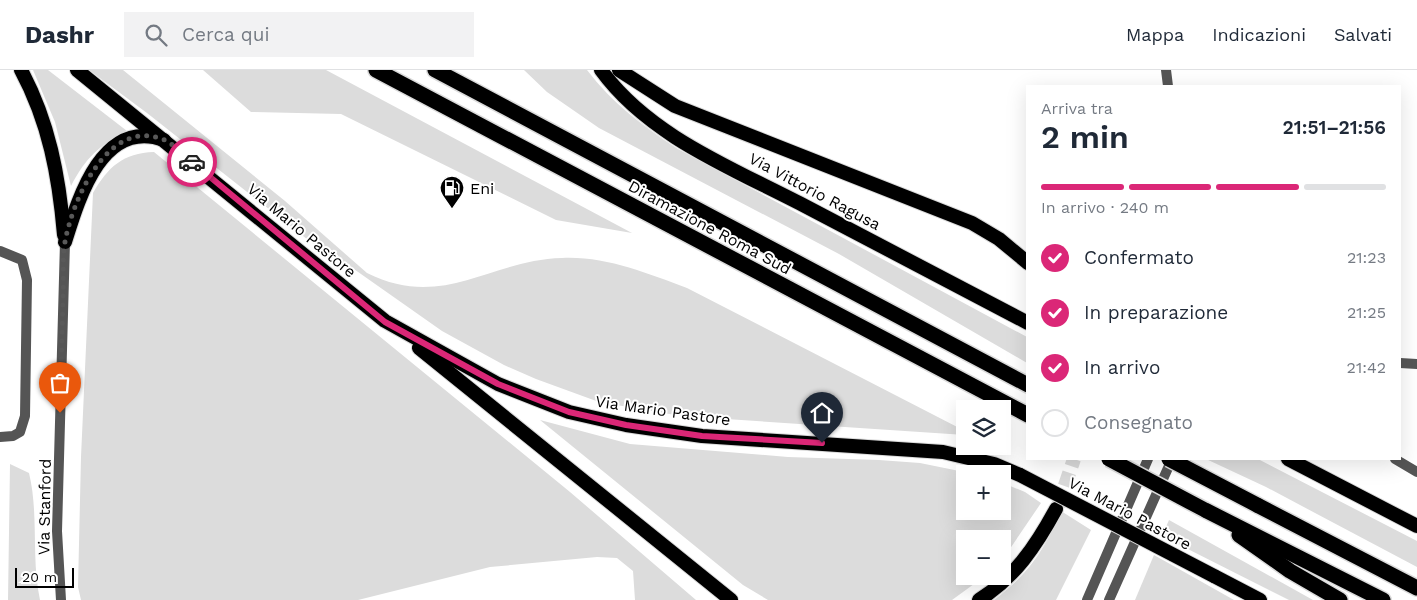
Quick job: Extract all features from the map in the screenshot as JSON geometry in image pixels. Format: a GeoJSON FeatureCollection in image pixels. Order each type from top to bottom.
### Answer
{"type":"FeatureCollection","features":[{"type":"Feature","properties":{"kind":"highway"},"geometry":{"type":"LineString","coordinates":[[21,70],[41,114],[54,155],[61,196],[65,242]]}},
{"type":"Feature","properties":{"kind":"highway","name":"Via Mario Pastore"},"geometry":{"type":"LineString","coordinates":[[77,70],[188,158],[385,322],[498,384],[537,400],[585,416],[626,425],[702,436],[944,452],[994,464],[1020,475],[1260,600]]}},
{"type":"Feature","properties":{"kind":"highway","name":"Diramazione Roma Sud"},"geometry":{"type":"LineString","coordinates":[[376,70],[1026,414]]}},
{"type":"Feature","properties":{"kind":"highway","name":"Diramazione Roma Sud"},"geometry":{"type":"LineString","coordinates":[[434,70],[1021,381]]}},
{"type":"Feature","properties":{"kind":"highway","name":"Via Vittorio Ragusa"},"geometry":{"type":"LineString","coordinates":[[601,70],[622,96],[637,110],[691,146],[1026,321]]}},
{"type":"Feature","properties":{"kind":"highway"},"geometry":{"type":"LineString","coordinates":[[620,70],[675,106],[972,223],[999,239],[1026,261]]}},
{"type":"Feature","properties":{"kind":"highway"},"geometry":{"type":"LineString","coordinates":[[65,242],[76,206],[89,177],[100,160],[115,147],[133,139],[153,137],[163,139],[188,158]]}},
{"type":"Feature","properties":{"kind":"highway"},"geometry":{"type":"LineString","coordinates":[[385,322],[731,600]]}},
{"type":"Feature","properties":{"kind":"highway"},"geometry":{"type":"LineString","coordinates":[[1111,460],[1383,600]]}},
{"type":"Feature","properties":{"kind":"highway"},"geometry":{"type":"LineString","coordinates":[[1173,460],[1417,588]]}},
{"type":"Feature","properties":{"kind":"highway"},"geometry":{"type":"LineString","coordinates":[[1290,460],[1417,526]]}},
{"type":"Feature","properties":{"kind":"highway"},"geometry":{"type":"LineString","coordinates":[[979,600],[999,586],[1022,564],[1041,538],[1056,509]]}},
{"type":"Feature","properties":{"kind":"highway"},"geometry":{"type":"LineString","coordinates":[[1206,510],[1263,553],[1340,600]]}},
{"type":"Feature","properties":{"kind":"street"},"geometry":{"type":"LineString","coordinates":[[1166,70],[1168,85]]}},
{"type":"Feature","properties":{"kind":"street","name":"Via Stanford"},"geometry":{"type":"LineString","coordinates":[[62,597],[57,531],[65,242]]}},
{"type":"Feature","properties":{"kind":"street"},"geometry":{"type":"LineString","coordinates":[[0,251],[22,260],[27,280],[23,426],[20,432],[13,436],[0,437]]}},
{"type":"Feature","properties":{"kind":"street"},"geometry":{"type":"LineString","coordinates":[[1401,363],[1417,364]]}},
{"type":"Feature","properties":{"kind":"street"},"geometry":{"type":"LineString","coordinates":[[1087,600],[1148,460]]}},
{"type":"Feature","properties":{"kind":"street"},"geometry":{"type":"LineString","coordinates":[[1109,600],[1171,460]]}},
{"type":"Feature","properties":{"kind":"street"},"geometry":{"type":"LineString","coordinates":[[1397,460],[1417,472]]}},
{"type":"Feature","properties":{"kind":"shaded area"},"geometry":{"type":"Polygon","coordinates":[[[33,70],[48,70],[127,131],[94,153],[82,167],[71,186],[55,122],[33,70]]]}},
{"type":"Feature","properties":{"kind":"shaded area"},"geometry":{"type":"Polygon","coordinates":[[[89,70],[123,70],[285,201],[367,273],[394,283],[419,287],[466,281],[536,261],[562,258],[594,260],[626,267],[687,288],[956,426],[956,434],[681,416],[599,402],[536,379],[504,365],[442,331],[351,267],[317,247],[147,113],[89,70]]]}},
{"type":"Feature","properties":{"kind":"shaded area"},"geometry":{"type":"Polygon","coordinates":[[[203,70],[326,70],[632,233],[556,220],[341,114],[251,112],[203,70]]]}},
{"type":"Feature","properties":{"kind":"shaded area"},"geometry":{"type":"Polygon","coordinates":[[[524,70],[587,70],[629,114],[678,149],[1026,336],[1026,362],[839,254],[599,128],[547,92],[524,70]]]}},
{"type":"Feature","properties":{"kind":"shaded area"},"geometry":{"type":"Polygon","coordinates":[[[154,152],[570,492],[696,600],[635,600],[633,571],[617,558],[597,557],[490,567],[358,600],[81,600],[78,587],[81,457],[93,193],[105,176],[118,163],[134,155],[154,152]]]}},
{"type":"Feature","properties":{"kind":"shaded area"},"geometry":{"type":"Polygon","coordinates":[[[540,420],[630,444],[788,457],[920,463],[956,470],[956,520],[1011,520],[1011,486],[1025,492],[1041,503],[1011,547],[1011,530],[956,530],[956,585],[973,585],[952,600],[768,600],[743,585],[540,420]]]}},
{"type":"Feature","properties":{"kind":"shaded area"},"geometry":{"type":"Polygon","coordinates":[[[1208,460],[1260,460],[1417,541],[1417,567],[1266,487],[1208,460]]]}},
{"type":"Feature","properties":{"kind":"shaded area"},"geometry":{"type":"Polygon","coordinates":[[[10,464],[29,473],[34,504],[37,584],[40,600],[8,600],[10,464]]]}},
{"type":"Feature","properties":{"kind":"shaded area"},"geometry":{"type":"Polygon","coordinates":[[[1061,511],[1091,530],[1056,600],[994,600],[1026,571],[1042,550],[1061,511]]]}},
{"type":"Feature","properties":{"kind":"shaded area"},"geometry":{"type":"Polygon","coordinates":[[[1169,520],[1313,600],[1289,600],[1162,536],[1169,520]]]}},
{"type":"Feature","properties":{"kind":"shaded area"},"geometry":{"type":"Polygon","coordinates":[[[1154,555],[1234,600],[1135,600],[1154,555]]]}},
{"type":"Feature","properties":{"kind":"tunnel"},"geometry":{"type":"LineString","coordinates":[[1058,506],[1074,460]]}},
{"type":"Feature","properties":{"kind":"way so far"},"geometry":{"type":"LineString","coordinates":[[60,413],[65,242],[76,206],[92,171],[100,160],[115,147],[142,137],[163,139],[192,162]]}},
{"type":"Feature","properties":{"kind":"place","name":"Eni"},"geometry":{"type":"Point","coordinates":[452,209]}},
{"type":"Feature","properties":{"kind":"route"},"geometry":{"type":"LineString","coordinates":[[192,162],[385,322],[480,376],[569,412],[626,425],[702,436],[822,443]]}}]}
